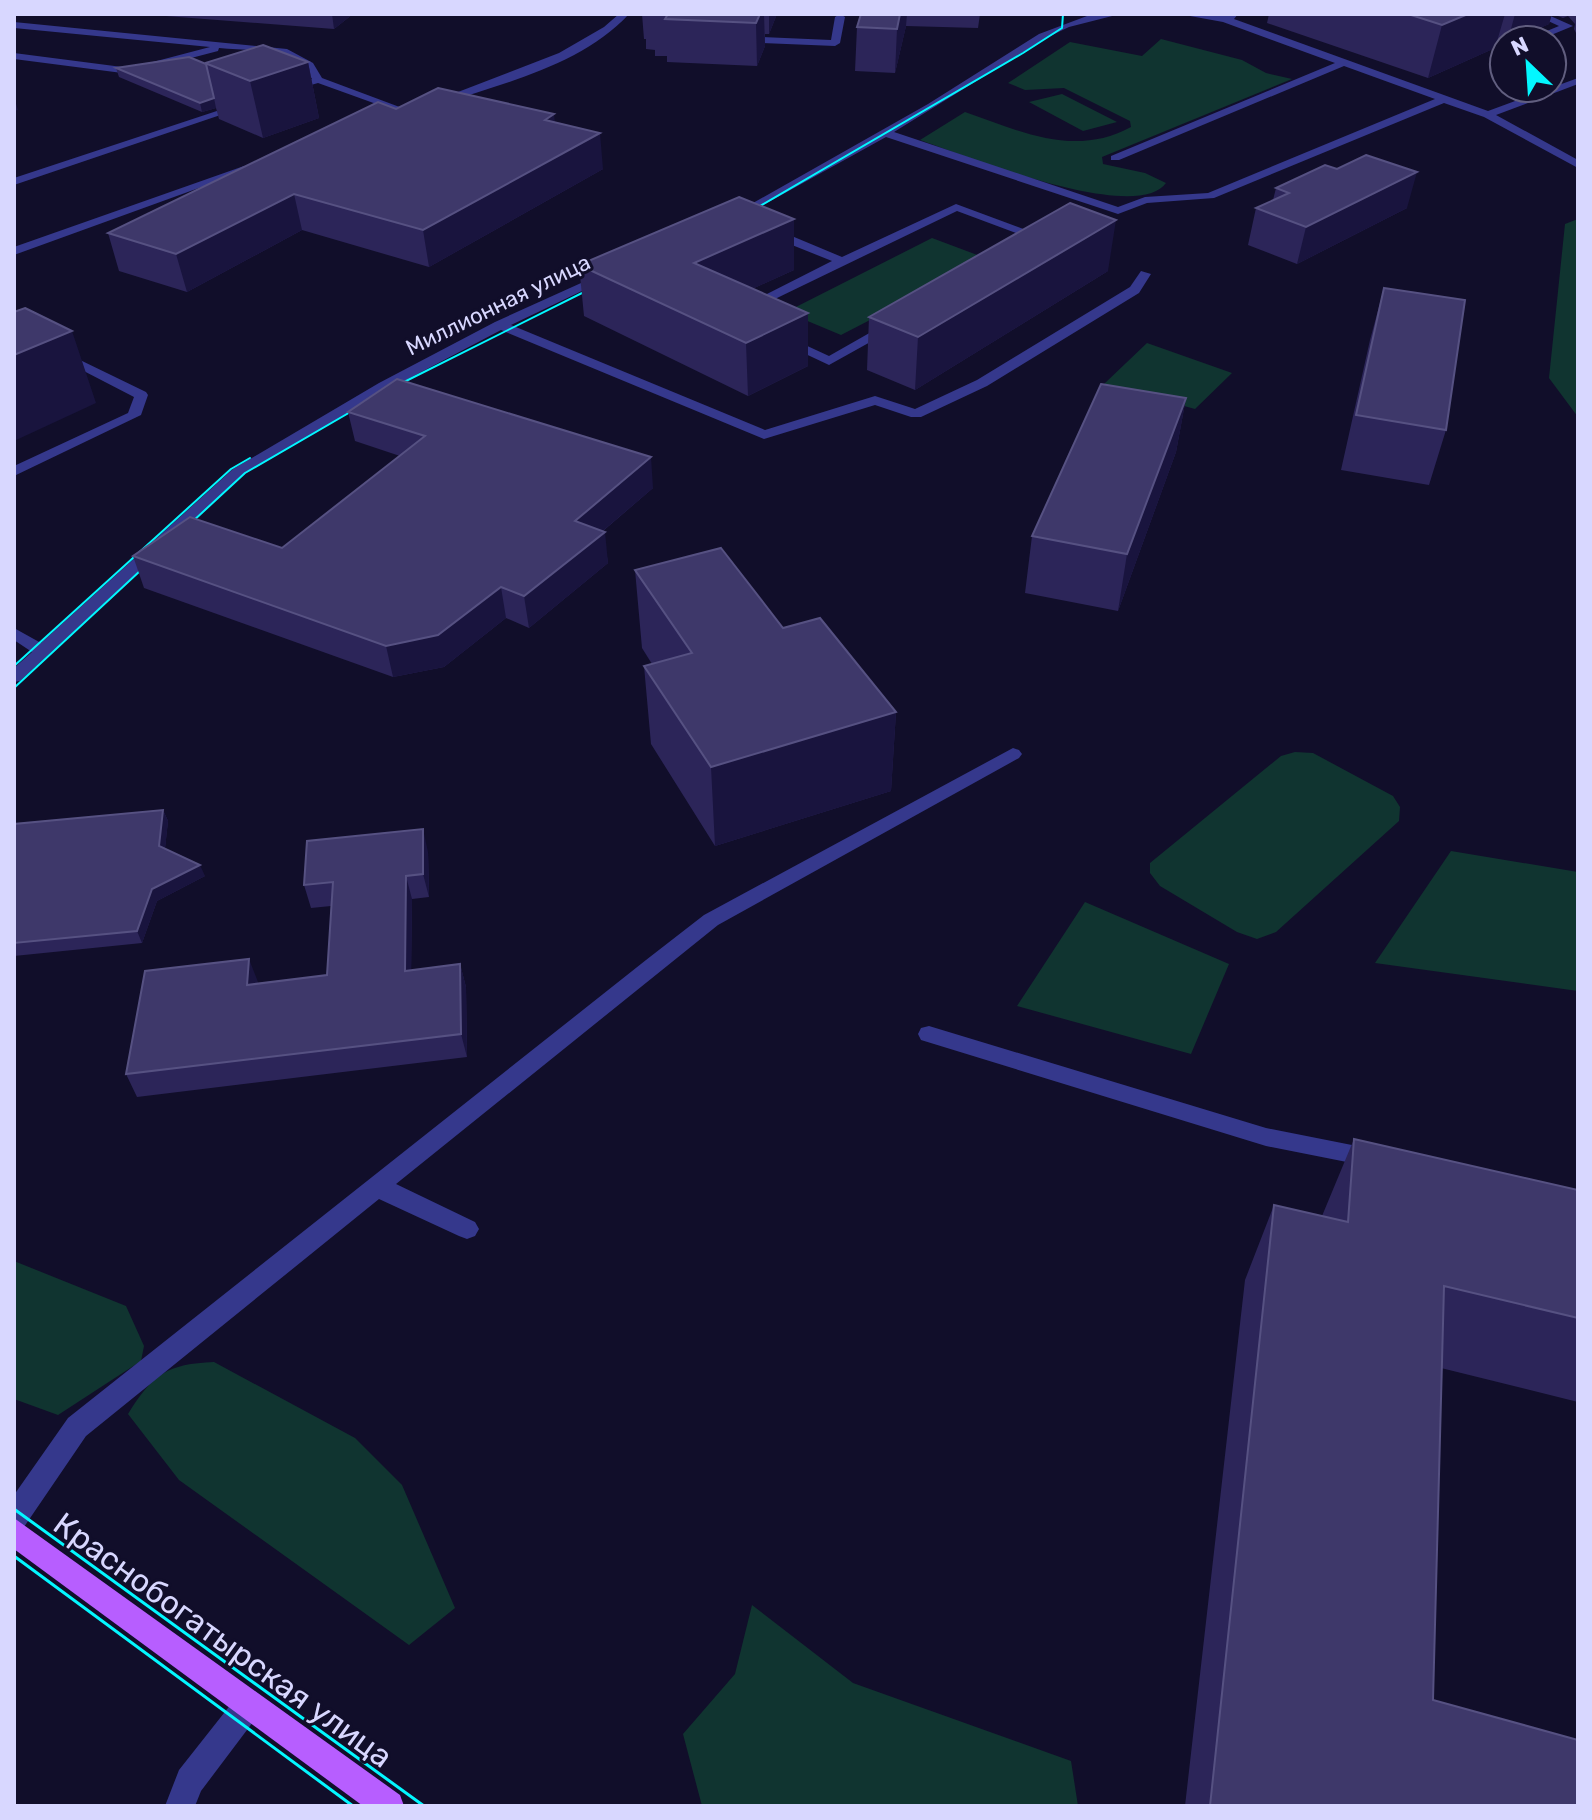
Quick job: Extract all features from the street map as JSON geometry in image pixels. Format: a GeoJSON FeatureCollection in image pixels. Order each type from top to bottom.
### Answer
{"type":"FeatureCollection","features":[{"type":"Feature","properties":{"kind":"main road","name":"Краснобогатырская улица"},"geometry":{"type":"LineString","coordinates":[[14,1532],[389,1806]]}},
{"type":"Feature","properties":{"kind":"street"},"geometry":{"type":"LineString","coordinates":[[394,117],[545,62],[595,37],[624,14]]}},
{"type":"Feature","properties":{"kind":"street"},"geometry":{"type":"LineString","coordinates":[[720,223],[885,133],[1046,29],[1094,15],[1115,14]]}},
{"type":"Feature","properties":{"kind":"street"},"geometry":{"type":"LineString","coordinates":[[1184,14],[1225,19],[1488,115],[1578,165]]}},
{"type":"Feature","properties":{"kind":"street"},"geometry":{"type":"LineString","coordinates":[[1225,19],[1241,14]]}},
{"type":"Feature","properties":{"kind":"street"},"geometry":{"type":"LineString","coordinates":[[1488,40],[1456,29],[1492,14]]}},
{"type":"Feature","properties":{"kind":"street"},"geometry":{"type":"LineString","coordinates":[[1538,14],[1567,24]]}},
{"type":"Feature","properties":{"kind":"street"},"geometry":{"type":"LineString","coordinates":[[725,38],[835,43],[840,17]]}},
{"type":"Feature","properties":{"kind":"street"},"geometry":{"type":"LineString","coordinates":[[14,25],[287,52],[310,65],[318,80]]}},
{"type":"Feature","properties":{"kind":"street"},"geometry":{"type":"LineString","coordinates":[[14,56],[130,71],[230,45]]}},
{"type":"Feature","properties":{"kind":"street"},"geometry":{"type":"LineString","coordinates":[[1115,158],[1343,63]]}},
{"type":"Feature","properties":{"kind":"street"},"geometry":{"type":"LineString","coordinates":[[275,95],[318,80],[408,112]]}},
{"type":"Feature","properties":{"kind":"street"},"geometry":{"type":"LineString","coordinates":[[1488,115],[1578,81]]}},
{"type":"Feature","properties":{"kind":"street"},"geometry":{"type":"LineString","coordinates":[[885,133],[1100,211],[1118,211],[1145,200],[1210,196],[1444,99]]}},
{"type":"Feature","properties":{"kind":"street"},"geometry":{"type":"LineString","coordinates":[[14,182],[260,100]]}},
{"type":"Feature","properties":{"kind":"street"},"geometry":{"type":"LineString","coordinates":[[14,251],[262,163]]}},
{"type":"Feature","properties":{"kind":"street"},"geometry":{"type":"LineString","coordinates":[[743,322],[728,316],[956,207],[1055,238],[1036,249]]}},
{"type":"Feature","properties":{"kind":"street"},"geometry":{"type":"LineString","coordinates":[[734,217],[842,261]]}},
{"type":"Feature","properties":{"kind":"street","name":"Миллионная улица"},"geometry":{"type":"LineString","coordinates":[[14,677],[238,472],[384,386],[500,325],[620,270]]}},
{"type":"Feature","properties":{"kind":"street"},"geometry":{"type":"LineString","coordinates":[[500,325],[764,435],[875,400],[916,414],[1007,368],[1135,290],[1145,274]]}},
{"type":"Feature","properties":{"kind":"street"},"geometry":{"type":"LineString","coordinates":[[772,335],[829,361],[912,316]]}},
{"type":"Feature","properties":{"kind":"street"},"geometry":{"type":"LineString","coordinates":[[14,368],[78,363],[141,395],[134,415],[14,472]]}},
{"type":"Feature","properties":{"kind":"street"},"geometry":{"type":"LineString","coordinates":[[14,633],[42,651]]}},
{"type":"Feature","properties":{"kind":"street"},"geometry":{"type":"LineString","coordinates":[[14,1518],[77,1427],[711,920],[1013,754]]}},
{"type":"Feature","properties":{"kind":"street"},"geometry":{"type":"LineString","coordinates":[[929,1034],[1266,1137],[1400,1164]]}},
{"type":"Feature","properties":{"kind":"street"},"geometry":{"type":"LineString","coordinates":[[376,1188],[402,1196],[467,1229]]}},
{"type":"Feature","properties":{"kind":"street"},"geometry":{"type":"LineString","coordinates":[[180,1806],[190,1781],[249,1704]]}},
{"type":"Feature","properties":{"kind":"green space"},"geometry":{"type":"Polygon","coordinates":[[[1161,39],[1242,60],[1266,73],[1292,79],[1102,157],[1103,164],[1145,173],[1166,183],[1149,194],[1121,196],[1086,192],[1009,171],[920,140],[965,112],[1047,138],[1068,141],[1110,136],[1131,127],[1130,121],[1064,88],[1025,90],[1008,83],[1070,42],[1142,56],[1161,39]]]}},
{"type":"Feature","properties":{"kind":"green space"},"geometry":{"type":"Polygon","coordinates":[[[1062,94],[1117,122],[1083,131],[1029,102],[1062,94]]]}},
{"type":"Feature","properties":{"kind":"green space"},"geometry":{"type":"Polygon","coordinates":[[[1578,219],[1578,417],[1549,378],[1565,224],[1578,219]]]}},
{"type":"Feature","properties":{"kind":"green space"},"geometry":{"type":"Polygon","coordinates":[[[932,238],[988,259],[841,335],[786,312],[932,238]]]}},
{"type":"Feature","properties":{"kind":"green space"},"geometry":{"type":"Polygon","coordinates":[[[1147,343],[1232,373],[1195,409],[1104,384],[1147,343]]]}},
{"type":"Feature","properties":{"kind":"green space"},"geometry":{"type":"Polygon","coordinates":[[[1295,752],[1313,753],[1393,796],[1400,807],[1399,821],[1276,932],[1257,939],[1237,932],[1160,886],[1150,873],[1150,863],[1281,756],[1295,752]]]}},
{"type":"Feature","properties":{"kind":"green space"},"geometry":{"type":"Polygon","coordinates":[[[1451,851],[1578,872],[1578,991],[1375,963],[1451,851]]]}},
{"type":"Feature","properties":{"kind":"green space"},"geometry":{"type":"Polygon","coordinates":[[[1085,902],[1229,964],[1191,1054],[1017,1006],[1085,902]]]}},
{"type":"Feature","properties":{"kind":"green space"},"geometry":{"type":"Polygon","coordinates":[[[14,1261],[126,1306],[144,1346],[141,1361],[58,1415],[14,1399],[14,1261]]]}},
{"type":"Feature","properties":{"kind":"green space"},"geometry":{"type":"Polygon","coordinates":[[[214,1362],[355,1438],[402,1485],[455,1608],[409,1645],[179,1480],[128,1414],[145,1389],[163,1374],[184,1365],[214,1362]]]}},
{"type":"Feature","properties":{"kind":"green space"},"geometry":{"type":"Polygon","coordinates":[[[752,1605],[853,1683],[1071,1761],[1078,1806],[702,1806],[683,1734],[735,1674],[752,1605]]]}},
{"type":"Feature","properties":{"kind":"building"},"geometry":{"type":"Polygon","coordinates":[[[668,14],[760,14],[756,23],[665,19],[668,14]]]}},
{"type":"Feature","properties":{"kind":"building"},"geometry":{"type":"Polygon","coordinates":[[[861,14],[900,14],[897,29],[857,27],[861,14]]]}},
{"type":"Feature","properties":{"kind":"building"},"geometry":{"type":"Polygon","coordinates":[[[1408,14],[1468,14],[1442,25],[1408,14]]]}},
{"type":"Feature","properties":{"kind":"building"},"geometry":{"type":"Polygon","coordinates":[[[263,45],[308,62],[250,81],[205,63],[263,45]]]}},
{"type":"Feature","properties":{"kind":"building"},"geometry":{"type":"Polygon","coordinates":[[[189,57],[206,64],[214,98],[200,103],[116,68],[189,57]]]}},
{"type":"Feature","properties":{"kind":"building"},"geometry":{"type":"Polygon","coordinates":[[[438,88],[554,114],[545,120],[600,133],[423,230],[294,194],[176,254],[108,233],[378,102],[396,109],[438,88]]]}},
{"type":"Feature","properties":{"kind":"building"},"geometry":{"type":"Polygon","coordinates":[[[1366,155],[1417,172],[1306,227],[1256,208],[1289,193],[1276,188],[1325,165],[1337,169],[1366,155]]]}},
{"type":"Feature","properties":{"kind":"building"},"geometry":{"type":"Polygon","coordinates":[[[739,197],[794,219],[694,263],[808,313],[746,343],[579,265],[739,197]]]}},
{"type":"Feature","properties":{"kind":"building"},"geometry":{"type":"Polygon","coordinates":[[[1070,203],[1116,220],[918,337],[869,317],[1070,203]]]}},
{"type":"Feature","properties":{"kind":"building"},"geometry":{"type":"Polygon","coordinates":[[[1384,288],[1465,300],[1446,430],[1356,415],[1384,288]]]}},
{"type":"Feature","properties":{"kind":"building"},"geometry":{"type":"Polygon","coordinates":[[[25,308],[72,331],[14,355],[14,312],[25,308]]]}},
{"type":"Feature","properties":{"kind":"building"},"geometry":{"type":"Polygon","coordinates":[[[397,379],[651,457],[575,521],[605,532],[524,596],[501,587],[438,635],[386,646],[133,556],[190,517],[282,548],[425,436],[348,412],[397,379]]]}},
{"type":"Feature","properties":{"kind":"building"},"geometry":{"type":"Polygon","coordinates":[[[1101,384],[1186,398],[1127,554],[1032,536],[1101,384]]]}},
{"type":"Feature","properties":{"kind":"building"},"geometry":{"type":"Polygon","coordinates":[[[721,548],[783,628],[820,618],[896,712],[711,767],[644,666],[692,653],[635,570],[721,548]]]}},
{"type":"Feature","properties":{"kind":"building"},"geometry":{"type":"Polygon","coordinates":[[[163,810],[159,846],[200,865],[152,889],[137,931],[14,943],[14,824],[163,810]]]}},
{"type":"Feature","properties":{"kind":"building"},"geometry":{"type":"Polygon","coordinates":[[[423,829],[423,874],[406,876],[405,971],[460,964],[461,1034],[126,1074],[145,971],[249,959],[247,985],[327,975],[333,882],[304,885],[307,841],[423,829]]]}},
{"type":"Feature","properties":{"kind":"building"},"geometry":{"type":"Polygon","coordinates":[[[1354,1139],[1578,1190],[1578,1318],[1444,1286],[1433,1700],[1578,1740],[1578,1806],[1210,1806],[1274,1205],[1348,1222],[1354,1139]]]}},
{"type":"Feature","properties":{"kind":"tram line"},"geometry":{"type":"LineString","coordinates":[[743,216],[1023,53],[1062,28],[1063,14]]}},
{"type":"Feature","properties":{"kind":"tram line"},"geometry":{"type":"LineString","coordinates":[[178,535],[245,473],[390,389],[602,283]]}},
{"type":"Feature","properties":{"kind":"tram line"},"geometry":{"type":"LineString","coordinates":[[14,666],[231,469],[250,458]]}},
{"type":"Feature","properties":{"kind":"tram line"},"geometry":{"type":"LineString","coordinates":[[14,688],[155,557]]}},
{"type":"Feature","properties":{"kind":"tram line"},"geometry":{"type":"LineString","coordinates":[[14,1509],[424,1806]]}},
{"type":"Feature","properties":{"kind":"tram line"},"geometry":{"type":"LineString","coordinates":[[14,1556],[353,1806]]}}]}
